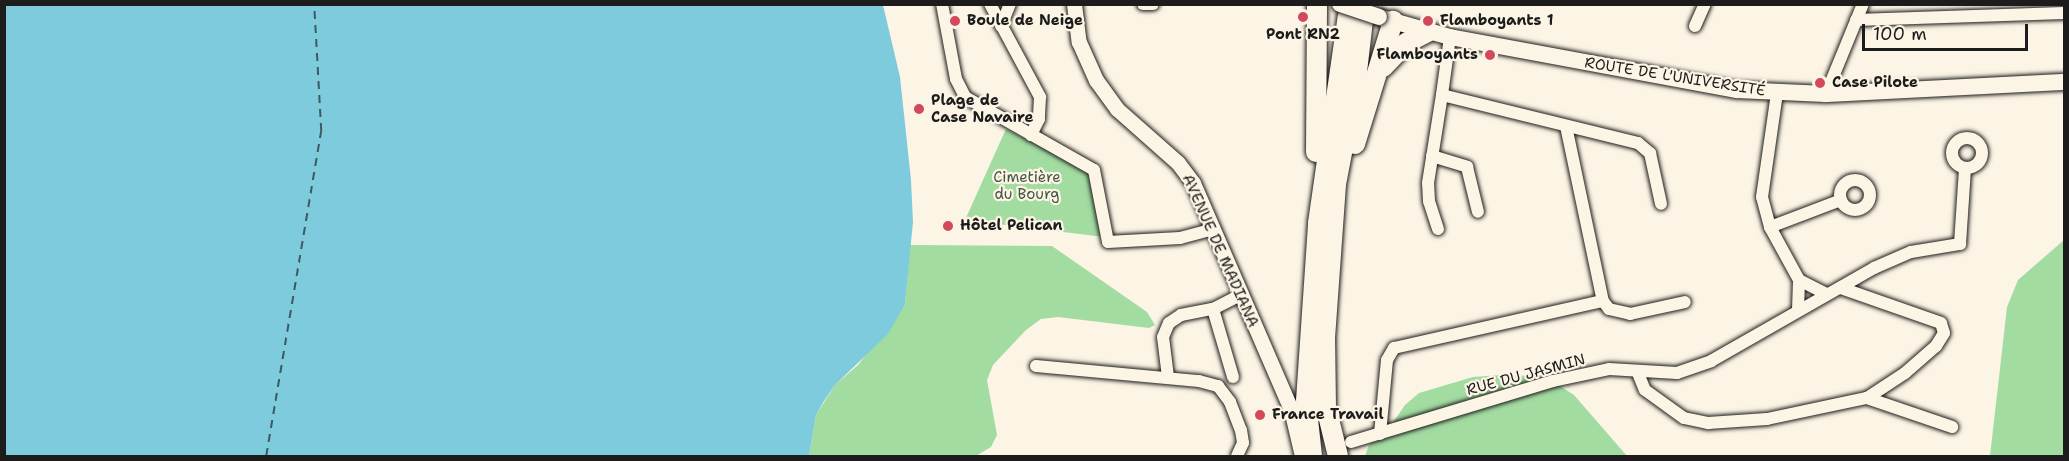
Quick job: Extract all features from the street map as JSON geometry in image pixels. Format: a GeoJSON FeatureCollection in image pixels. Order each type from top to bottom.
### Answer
{"type":"FeatureCollection","features":[{"type":"Feature","properties":{"kind":"main road"},"geometry":{"type":"LineString","coordinates":[[1317,4],[1323,376],[1338,456]]}},
{"type":"Feature","properties":{"kind":"main road"},"geometry":{"type":"LineString","coordinates":[[1351,449],[1334,397],[1321,280],[1324,172],[1344,64],[1365,16]]}},
{"type":"Feature","properties":{"kind":"main road"},"geometry":{"type":"LineString","coordinates":[[1365,16],[1381,69]]}},
{"type":"Feature","properties":{"kind":"main road"},"geometry":{"type":"LineString","coordinates":[[1333,228],[1365,16]]}},
{"type":"Feature","properties":{"kind":"main road","name":"ROUTE DE L'UNIVERSITÉ"},"geometry":{"type":"LineString","coordinates":[[1365,16],[1450,37],[1737,90],[1826,94],[2060,84]]}},
{"type":"Feature","properties":{"kind":"main road"},"geometry":{"type":"LineString","coordinates":[[1312,456],[1305,414],[1308,354],[1321,280],[1360,124],[1381,69],[1406,44],[1428,32]]}},
{"type":"Feature","properties":{"kind":"main road"},"geometry":{"type":"LineString","coordinates":[[1308,354],[1312,410],[1323,456]]}},
{"type":"Feature","properties":{"kind":"street"},"geometry":{"type":"LineString","coordinates":[[942,4],[958,85],[971,102],[1094,170],[1108,242],[1180,238],[1213,229]]}},
{"type":"Feature","properties":{"kind":"street"},"geometry":{"type":"LineString","coordinates":[[990,4],[1040,97],[1039,119],[1031,135]]}},
{"type":"Feature","properties":{"kind":"street"},"geometry":{"type":"LineString","coordinates":[[1001,26],[1010,4]]}},
{"type":"Feature","properties":{"kind":"street","name":"AVENUE DE MADIANA"},"geometry":{"type":"LineString","coordinates":[[1074,4],[1079,42],[1096,80],[1138,131],[1186,172],[1291,409],[1302,456]]}},
{"type":"Feature","properties":{"kind":"street"},"geometry":{"type":"LineString","coordinates":[[1143,4],[1153,4]]}},
{"type":"Feature","properties":{"kind":"street"},"geometry":{"type":"LineString","coordinates":[[1695,26],[1704,4]]}},
{"type":"Feature","properties":{"kind":"street"},"geometry":{"type":"LineString","coordinates":[[1826,94],[1863,4]]}},
{"type":"Feature","properties":{"kind":"street"},"geometry":{"type":"LineString","coordinates":[[1856,20],[2064,13]]}},
{"type":"Feature","properties":{"kind":"street"},"geometry":{"type":"LineString","coordinates":[[1438,229],[1429,201],[1432,156],[1450,37]]}},
{"type":"Feature","properties":{"kind":"street"},"geometry":{"type":"LineString","coordinates":[[1777,93],[1762,197],[1770,227],[1799,280],[1798,310]]}},
{"type":"Feature","properties":{"kind":"street"},"geometry":{"type":"LineString","coordinates":[[1442,95],[1626,139],[1647,148],[1661,204]]}},
{"type":"Feature","properties":{"kind":"street"},"geometry":{"type":"LineString","coordinates":[[1566,126],[1603,301],[1609,309],[1624,314],[1685,302]]}},
{"type":"Feature","properties":{"kind":"street"},"geometry":{"type":"LineString","coordinates":[[1432,156],[1467,167],[1478,212]]}},
{"type":"Feature","properties":{"kind":"street","name":"RUE DU JASMIN"},"geometry":{"type":"LineString","coordinates":[[1351,449],[1380,434],[1553,381],[1610,369],[1638,373],[1677,373],[1711,361],[1827,294],[1911,252],[1960,244],[1965,168]]}},
{"type":"Feature","properties":{"kind":"street"},"geometry":{"type":"LineString","coordinates":[[1770,227],[1841,200]]}},
{"type":"Feature","properties":{"kind":"street"},"geometry":{"type":"LineString","coordinates":[[1799,280],[1827,294]]}},
{"type":"Feature","properties":{"kind":"street"},"geometry":{"type":"LineString","coordinates":[[1638,373],[1646,390],[1660,403],[1695,422],[1767,419],[1867,398],[1891,384],[1936,346],[1944,333],[1941,323],[1841,288]]}},
{"type":"Feature","properties":{"kind":"street"},"geometry":{"type":"LineString","coordinates":[[1168,377],[1165,328],[1180,315],[1213,309],[1241,295]]}},
{"type":"Feature","properties":{"kind":"street"},"geometry":{"type":"LineString","coordinates":[[1380,434],[1387,360],[1394,348],[1603,301]]}},
{"type":"Feature","properties":{"kind":"street"},"geometry":{"type":"LineString","coordinates":[[1213,309],[1233,377]]}},
{"type":"Feature","properties":{"kind":"street"},"geometry":{"type":"LineString","coordinates":[[1036,366],[1210,382],[1224,391],[1241,430],[1243,443],[1238,456]]}},
{"type":"Feature","properties":{"kind":"street"},"geometry":{"type":"LineString","coordinates":[[1867,398],[1952,427]]}},
{"type":"Feature","properties":{"kind":"green space","name":"Cimetière du Bourg"},"geometry":{"type":"Polygon","coordinates":[[[1006,129],[1094,175],[1104,237],[965,220],[1006,129]]]}},
{"type":"Feature","properties":{"kind":"green space"},"geometry":{"type":"Polygon","coordinates":[[[2064,240],[2064,456],[1990,456],[2007,307],[2018,280],[2064,240]]]}},
{"type":"Feature","properties":{"kind":"green space"},"geometry":{"type":"Polygon","coordinates":[[[910,245],[1052,246],[1147,312],[1155,325],[1149,328],[1058,317],[1041,319],[1026,330],[993,365],[987,380],[997,435],[991,447],[976,456],[809,456],[816,415],[835,385],[858,365],[905,304],[910,245]]]}},
{"type":"Feature","properties":{"kind":"green space"},"geometry":{"type":"Polygon","coordinates":[[[1530,376],[1557,384],[1574,395],[1627,456],[1365,456],[1369,445],[1390,427],[1405,405],[1419,393],[1473,377],[1530,376]]]}},
{"type":"Feature","properties":{"kind":"water"},"geometry":{"type":"Polygon","coordinates":[[[4,5],[883,5],[900,77],[911,180],[913,222],[905,304],[888,334],[835,385],[824,401],[816,415],[809,456],[5,456],[4,5]]]}},
{"type":"Feature","properties":{"kind":"ferry route"},"geometry":{"type":"LineString","coordinates":[[266,456],[321,131],[314,4]]}},
{"type":"Feature","properties":{"kind":"place","name":"Pont RN2"},"geometry":{"type":"Point","coordinates":[1303,17]}},
{"type":"Feature","properties":{"kind":"place","name":"Boule de Neige"},"geometry":{"type":"Point","coordinates":[955,21]}},
{"type":"Feature","properties":{"kind":"place","name":"Flamboyants 1"},"geometry":{"type":"Point","coordinates":[1428,21]}},
{"type":"Feature","properties":{"kind":"place","name":"Flamboyants"},"geometry":{"type":"Point","coordinates":[1490,55]}},
{"type":"Feature","properties":{"kind":"place","name":"Case Pilote"},"geometry":{"type":"Point","coordinates":[1820,83]}},
{"type":"Feature","properties":{"kind":"place","name":"Plage de Case Navaire"},"geometry":{"type":"Point","coordinates":[919,109]}},
{"type":"Feature","properties":{"kind":"place","name":"Hôtel Pelican"},"geometry":{"type":"Point","coordinates":[948,226]}},
{"type":"Feature","properties":{"kind":"place","name":"France Travail"},"geometry":{"type":"Point","coordinates":[1260,415]}}]}
